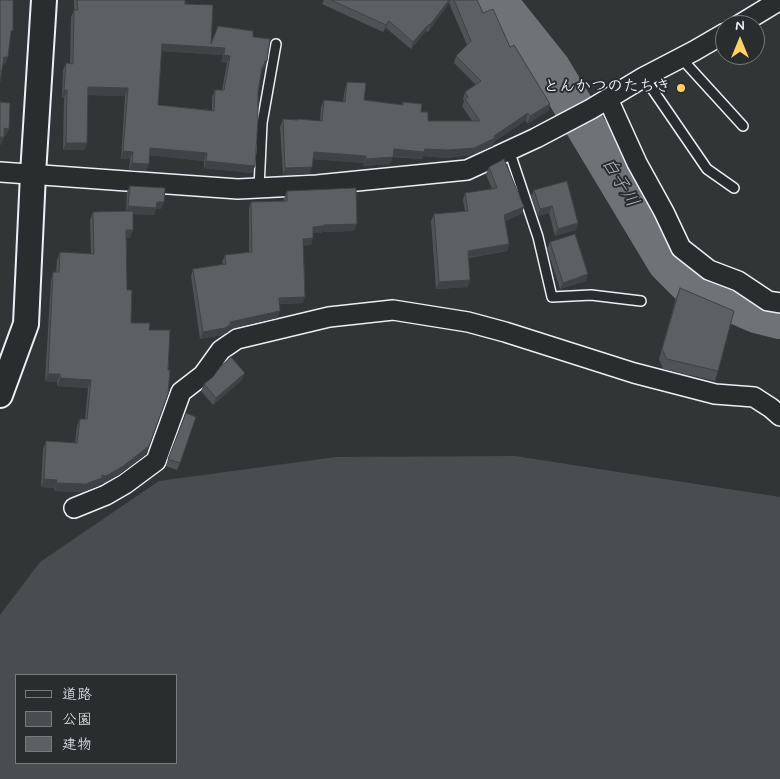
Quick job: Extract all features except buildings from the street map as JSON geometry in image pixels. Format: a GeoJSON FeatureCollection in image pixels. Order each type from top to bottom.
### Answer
{"type":"FeatureCollection","features":[{"type":"Feature","properties":{"kind":"street"},"geometry":{"type":"LineString","coordinates":[[0,395],[26,324],[44,0]]}},
{"type":"Feature","properties":{"kind":"street"},"geometry":{"type":"LineString","coordinates":[[755,15],[780,0]]}},
{"type":"Feature","properties":{"kind":"street"},"geometry":{"type":"LineString","coordinates":[[0,172],[238,189],[317,185],[467,170],[536,138],[591,109],[644,77],[715,39]]}},
{"type":"Feature","properties":{"kind":"street"},"geometry":{"type":"LineString","coordinates":[[608,99],[637,164],[664,212],[681,248],[708,270],[738,281],[768,301],[780,303]]}},
{"type":"Feature","properties":{"kind":"street"},"geometry":{"type":"LineString","coordinates":[[74,508],[106,495],[125,484],[156,461],[181,392],[203,375],[220,350],[237,338],[330,317],[393,310],[468,322],[634,373],[715,394],[754,397],[780,416]]}},
{"type":"Feature","properties":{"kind":"lane"},"geometry":{"type":"LineString","coordinates":[[259,188],[262,123],[276,44]]}},
{"type":"Feature","properties":{"kind":"lane"},"geometry":{"type":"LineString","coordinates":[[681,58],[743,126]]}},
{"type":"Feature","properties":{"kind":"lane"},"geometry":{"type":"LineString","coordinates":[[644,77],[707,169],[734,188]]}},
{"type":"Feature","properties":{"kind":"lane"},"geometry":{"type":"LineString","coordinates":[[510,150],[538,237],[552,297],[591,295],[641,301]]}},
{"type":"Feature","properties":{"kind":"green space"},"geometry":{"type":"Polygon","coordinates":[[[515,456],[780,497],[780,779],[0,779],[0,615],[40,562],[159,481],[336,457],[515,456]]]}},
{"type":"Feature","properties":{"kind":"waterway","name":"白子川"},"geometry":{"type":"LineString","coordinates":[[496,0],[551,69],[667,262],[689,284],[756,313],[780,319]]}},
{"type":"Feature","properties":{"kind":"place","name":"とんかつのたちき"},"geometry":{"type":"Point","coordinates":[681,88]}}]}
